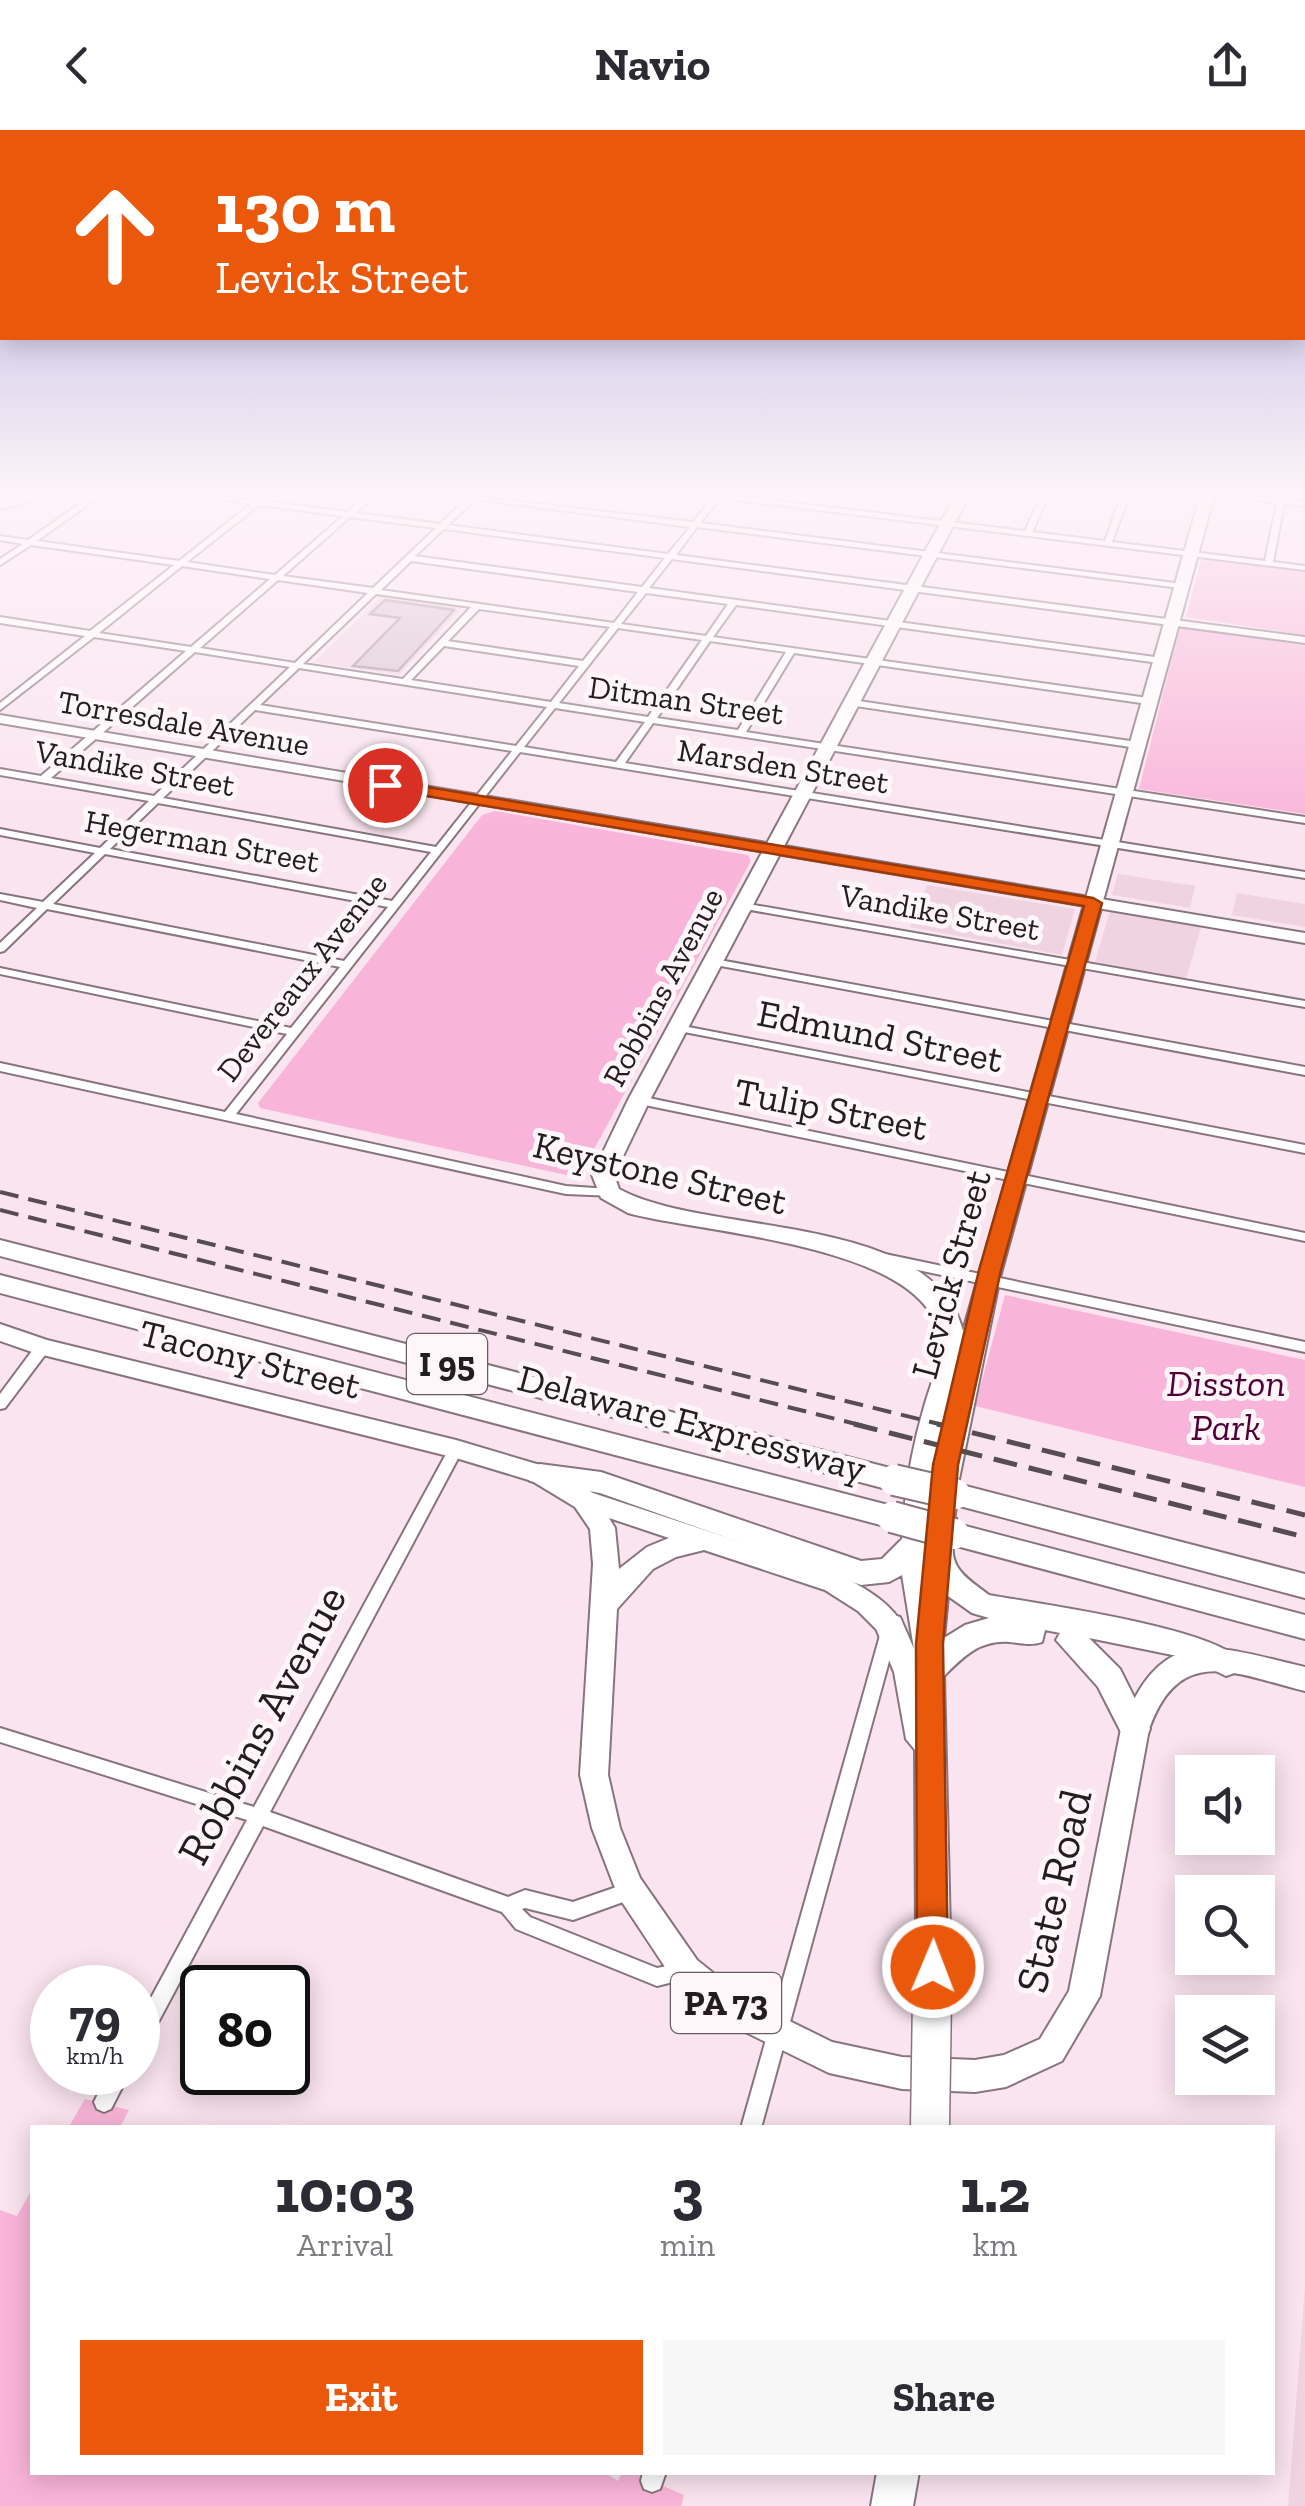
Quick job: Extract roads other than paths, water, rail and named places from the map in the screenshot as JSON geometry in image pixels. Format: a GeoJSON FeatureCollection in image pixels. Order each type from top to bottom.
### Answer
{"type":"FeatureCollection","features":[{"type":"Feature","properties":{"kind":"highway","name":"Robbins Avenue"},"geometry":{"type":"LineString","coordinates":[[609,1193],[604,1184],[608,1160],[903,607]]}},
{"type":"Feature","properties":{"kind":"highway","name":"Levick Street"},"geometry":{"type":"LineString","coordinates":[[934,1803],[930,1656],[934,1544],[946,1465],[988,1278],[1175,607]]}},
{"type":"Feature","properties":{"kind":"highway","name":"Keystone Street"},"geometry":{"type":"LineString","coordinates":[[609,1193],[636,1208],[850,1252]]}},
{"type":"Feature","properties":{"kind":"highway","name":"Delaware Expressway"},"geometry":{"type":"LineString","coordinates":[[0,1248],[1305,1586]]}},
{"type":"Feature","properties":{"kind":"highway","name":"Levick Street"},"geometry":{"type":"LineString","coordinates":[[850,1252],[892,1268],[924,1290],[943,1315],[952,1338],[924,1459],[934,1544]]}},
{"type":"Feature","properties":{"kind":"highway","name":"Delaware Expressway"},"geometry":{"type":"LineString","coordinates":[[0,1284],[892,1517],[934,1544],[1305,1627]]}},
{"type":"Feature","properties":{"kind":"highway"},"geometry":{"type":"LineString","coordinates":[[540,1474],[602,1483],[862,1573],[890,1570],[934,1544],[950,1582],[982,1606],[1198,1648],[1226,1663]]}},
{"type":"Feature","properties":{"kind":"highway"},"geometry":{"type":"LineString","coordinates":[[890,1626],[909,1672],[934,1803],[930,2125]]}},
{"type":"Feature","properties":{"kind":"highway"},"geometry":{"type":"LineString","coordinates":[[930,1656],[985,1629],[1004,1628],[1184,1662]]}},
{"type":"Feature","properties":{"kind":"highway"},"geometry":{"type":"LineString","coordinates":[[1071,1640],[1109,1678],[1134,1730]]}},
{"type":"Feature","properties":{"kind":"highway"},"geometry":{"type":"LineString","coordinates":[[892,2506],[897,2475]]}},
{"type":"Feature","properties":{"kind":"main road","name":"Tacony Street"},"geometry":{"type":"LineString","coordinates":[[0,1332],[42,1347],[456,1449],[540,1474]]}},
{"type":"Feature","properties":{"kind":"main road"},"geometry":{"type":"LineString","coordinates":[[540,1474],[584,1500],[844,1588],[890,1626]]}},
{"type":"Feature","properties":{"kind":"main road","name":"State Road"},"geometry":{"type":"LineString","coordinates":[[584,1500],[602,1528],[606,1543],[594,1775],[606,1828],[631,1890],[686,1971],[736,2011],[830,2057],[875,2069],[942,2076],[1006,2071],[1051,2050],[1084,1996],[1134,1730],[1148,1688],[1184,1662]]}},
{"type":"Feature","properties":{"kind":"main road"},"geometry":{"type":"LineString","coordinates":[[605,1605],[620,1583],[649,1556],[672,1546],[707,1541]]}},
{"type":"Feature","properties":{"kind":"main road"},"geometry":{"type":"LineString","coordinates":[[1184,1662],[1226,1663],[1305,1679]]}},
{"type":"Feature","properties":{"kind":"street"},"geometry":{"type":"LineString","coordinates":[[0,706],[126,607]]}},
{"type":"Feature","properties":{"kind":"street"},"geometry":{"type":"LineString","coordinates":[[44,779],[242,607]]}},
{"type":"Feature","properties":{"kind":"street"},"geometry":{"type":"LineString","coordinates":[[0,949],[358,607]]}},
{"type":"Feature","properties":{"kind":"street"},"geometry":{"type":"LineString","coordinates":[[404,682],[476,607]]}},
{"type":"Feature","properties":{"kind":"street"},"geometry":{"type":"LineString","coordinates":[[483,607],[1148,701]]}},
{"type":"Feature","properties":{"kind":"street","name":"Devereaux Avenue"},"geometry":{"type":"LineString","coordinates":[[228,1116],[630,607]]}},
{"type":"Feature","properties":{"kind":"street"},"geometry":{"type":"LineString","coordinates":[[618,766],[729,607]]}},
{"type":"Feature","properties":{"kind":"street"},"geometry":{"type":"LineString","coordinates":[[768,607],[1160,660]]}},
{"type":"Feature","properties":{"kind":"street"},"geometry":{"type":"LineString","coordinates":[[1052,607],[1305,640]]}},
{"type":"Feature","properties":{"kind":"street","name":"Ditman Street"},"geometry":{"type":"LineString","coordinates":[[0,620],[1305,820]]}},
{"type":"Feature","properties":{"kind":"street"},"geometry":{"type":"LineString","coordinates":[[443,643],[584,664]]}},
{"type":"Feature","properties":{"kind":"street"},"geometry":{"type":"LineString","coordinates":[[740,733],[791,651]]}},
{"type":"Feature","properties":{"kind":"street"},"geometry":{"type":"LineString","coordinates":[[852,703],[1136,745]]}},
{"type":"Feature","properties":{"kind":"street","name":"Marsden Street"},"geometry":{"type":"LineString","coordinates":[[254,708],[1305,874]]}},
{"type":"Feature","properties":{"kind":"street","name":"Torresdale Avenue"},"geometry":{"type":"LineString","coordinates":[[0,719],[1305,938]]}},
{"type":"Feature","properties":{"kind":"street","name":"Vandike Street"},"geometry":{"type":"LineString","coordinates":[[0,772],[438,850]]}},
{"type":"Feature","properties":{"kind":"street","name":"Hegerman Street"},"geometry":{"type":"LineString","coordinates":[[0,832],[394,904]]}},
{"type":"Feature","properties":{"kind":"street"},"geometry":{"type":"LineString","coordinates":[[0,898],[346,965]]}},
{"type":"Feature","properties":{"kind":"street","name":"Vandike Street"},"geometry":{"type":"LineString","coordinates":[[743,906],[1305,1004]]}},
{"type":"Feature","properties":{"kind":"street"},"geometry":{"type":"LineString","coordinates":[[714,962],[1305,1071]]}},
{"type":"Feature","properties":{"kind":"street"},"geometry":{"type":"LineString","coordinates":[[0,972],[294,1032]]}},
{"type":"Feature","properties":{"kind":"street","name":"Edmund Street"},"geometry":{"type":"LineString","coordinates":[[678,1028],[1305,1149]]}},
{"type":"Feature","properties":{"kind":"street","name":"Keystone Street"},"geometry":{"type":"LineString","coordinates":[[0,1066],[566,1190],[609,1193]]}},
{"type":"Feature","properties":{"kind":"street","name":"Tulip Street"},"geometry":{"type":"LineString","coordinates":[[639,1100],[1305,1237]]}},
{"type":"Feature","properties":{"kind":"street","name":"Keystone Street"},"geometry":{"type":"LineString","coordinates":[[850,1252],[1305,1347]]}},
{"type":"Feature","properties":{"kind":"street"},"geometry":{"type":"LineString","coordinates":[[0,1404],[42,1347]]}},
{"type":"Feature","properties":{"kind":"street","name":"Robbins Avenue"},"geometry":{"type":"LineString","coordinates":[[160,1999],[456,1449]]}},
{"type":"Feature","properties":{"kind":"street"},"geometry":{"type":"LineString","coordinates":[[752,2125],[890,1626]]}},
{"type":"Feature","properties":{"kind":"street"},"geometry":{"type":"LineString","coordinates":[[0,1734],[258,1816],[508,1906],[523,1924],[657,1977],[686,1971]]}},
{"type":"Feature","properties":{"kind":"street"},"geometry":{"type":"LineString","coordinates":[[508,1906],[526,1899],[573,1911],[631,1890]]}},
{"type":"Feature","properties":{"kind":"street"},"geometry":{"type":"LineString","coordinates":[[104,2102],[108,2095]]}},
{"type":"Feature","properties":{"kind":"railway"},"geometry":{"type":"LineString","coordinates":[[0,1192],[947,1426]]}},
{"type":"Feature","properties":{"kind":"railway"},"geometry":{"type":"LineString","coordinates":[[0,1210],[864,1426]]}},
{"type":"Feature","properties":{"kind":"railway"},"geometry":{"type":"LineString","coordinates":[[854,1424],[1305,1537]]}},
{"type":"Feature","properties":{"kind":"railway"},"geometry":{"type":"LineString","coordinates":[[937,1424],[1305,1515]]}},
{"type":"Feature","properties":{"kind":"park label","name":"Disston Park"},"geometry":{"type":"Point","coordinates":[1226,1405]}}]}
